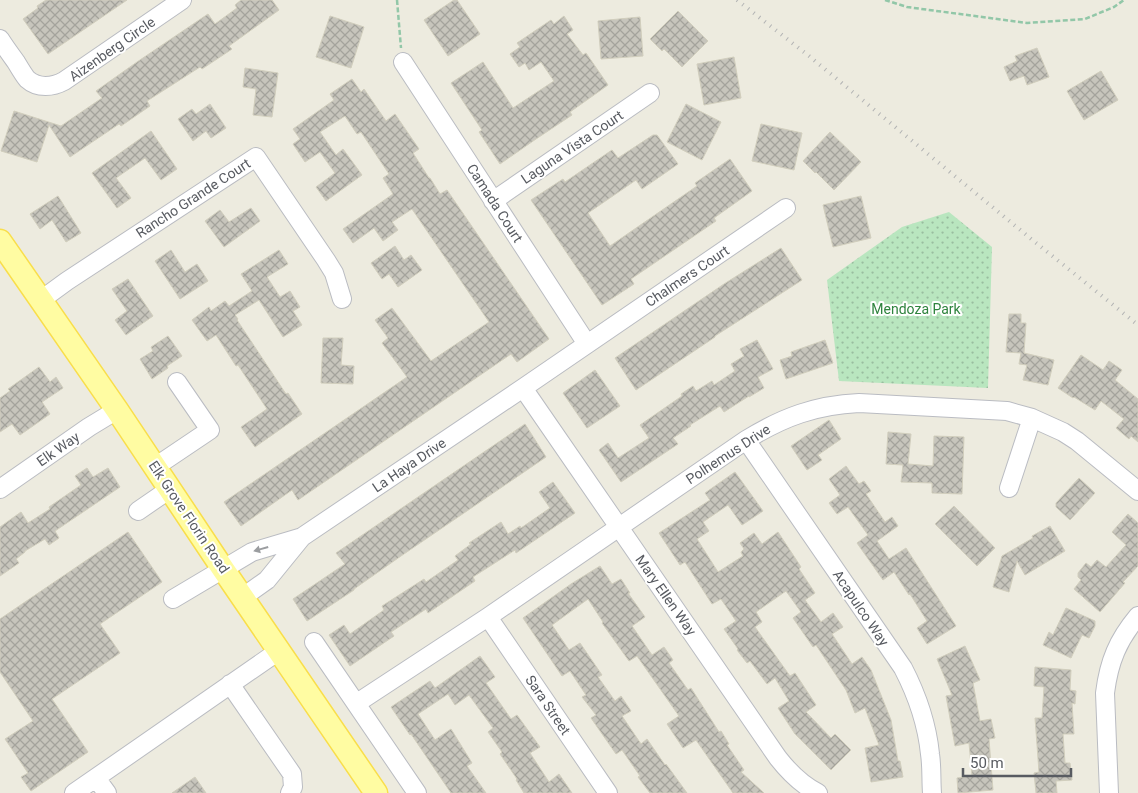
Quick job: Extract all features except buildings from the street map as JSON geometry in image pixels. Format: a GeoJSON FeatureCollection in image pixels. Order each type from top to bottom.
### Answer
{"type":"FeatureCollection","features":[{"type":"Feature","properties":{"kind":"main road","name":"Elk Grove Florin Road"},"geometry":{"type":"LineString","coordinates":[[0,241],[117,410],[376,793]]}},
{"type":"Feature","properties":{"kind":"street","name":"Aizenberg Circle"},"geometry":{"type":"LineString","coordinates":[[0,39],[27,79],[42,86],[58,85],[182,0]]}},
{"type":"Feature","properties":{"kind":"street","name":"Camada Court"},"geometry":{"type":"LineString","coordinates":[[403,62],[587,344]]}},
{"type":"Feature","properties":{"kind":"street","name":"Laguna Vista Court"},"geometry":{"type":"LineString","coordinates":[[493,201],[650,93]]}},
{"type":"Feature","properties":{"kind":"street","name":"Rancho Grande Court"},"geometry":{"type":"LineString","coordinates":[[41,300],[256,157],[326,260],[334,274],[342,299]]}},
{"type":"Feature","properties":{"kind":"street","name":"Chalmers Court"},"geometry":{"type":"LineString","coordinates":[[587,344],[786,208]]}},
{"type":"Feature","properties":{"kind":"street","name":"La Haya Drive"},"geometry":{"type":"LineString","coordinates":[[173,600],[252,552],[302,537],[587,344]]}},
{"type":"Feature","properties":{"kind":"street"},"geometry":{"type":"LineString","coordinates":[[155,467],[210,430],[177,382]]}},
{"type":"Feature","properties":{"kind":"street","name":"Mary Ellen Way"},"geometry":{"type":"LineString","coordinates":[[523,388],[778,758],[799,781],[818,793]]}},
{"type":"Feature","properties":{"kind":"street","name":"Polhemus Drive"},"geometry":{"type":"LineString","coordinates":[[357,704],[488,617],[746,440],[792,416],[825,406],[859,403],[989,410],[1032,418],[1063,432],[1077,441],[1138,491]]}},
{"type":"Feature","properties":{"kind":"street","name":"Elk Way"},"geometry":{"type":"LineString","coordinates":[[0,489],[89,427],[117,410]]}},
{"type":"Feature","properties":{"kind":"street"},"geometry":{"type":"LineString","coordinates":[[1009,488],[1032,418]]}},
{"type":"Feature","properties":{"kind":"street","name":"Acapulco Way"},"geometry":{"type":"LineString","coordinates":[[746,440],[903,668],[910,681],[925,724],[930,753],[932,793]]}},
{"type":"Feature","properties":{"kind":"street"},"geometry":{"type":"LineString","coordinates":[[138,511],[170,489]]}},
{"type":"Feature","properties":{"kind":"street"},"geometry":{"type":"LineString","coordinates":[[243,597],[267,580],[302,537]]}},
{"type":"Feature","properties":{"kind":"street"},"geometry":{"type":"LineString","coordinates":[[1109,793],[1105,692],[1107,678],[1110,663],[1123,635],[1138,616]]}},
{"type":"Feature","properties":{"kind":"street","name":"Sara Street"},"geometry":{"type":"LineString","coordinates":[[488,617],[608,793]]}},
{"type":"Feature","properties":{"kind":"street"},"geometry":{"type":"LineString","coordinates":[[314,642],[418,793]]}},
{"type":"Feature","properties":{"kind":"street"},"geometry":{"type":"LineString","coordinates":[[74,793],[280,650]]}},
{"type":"Feature","properties":{"kind":"street"},"geometry":{"type":"LineString","coordinates":[[230,684],[292,774],[293,787],[290,793]]}},
{"type":"Feature","properties":{"kind":"street"},"geometry":{"type":"LineString","coordinates":[[96,778],[107,793]]}},
{"type":"Feature","properties":{"kind":"path"},"geometry":{"type":"LineString","coordinates":[[397,0],[400,36]]}},
{"type":"Feature","properties":{"kind":"path"},"geometry":{"type":"LineString","coordinates":[[885,0],[907,7],[1027,23],[1085,19],[1114,7],[1124,0]]}},
{"type":"Feature","properties":{"kind":"green space","name":"Mendoza Park"},"geometry":{"type":"Polygon","coordinates":[[[949,212],[992,247],[988,388],[839,381],[827,280],[902,227],[949,212]]]}},
{"type":"Feature","properties":{"kind":"railway"},"geometry":{"type":"LineString","coordinates":[[737,0],[809,56],[1138,325]]}}]}
